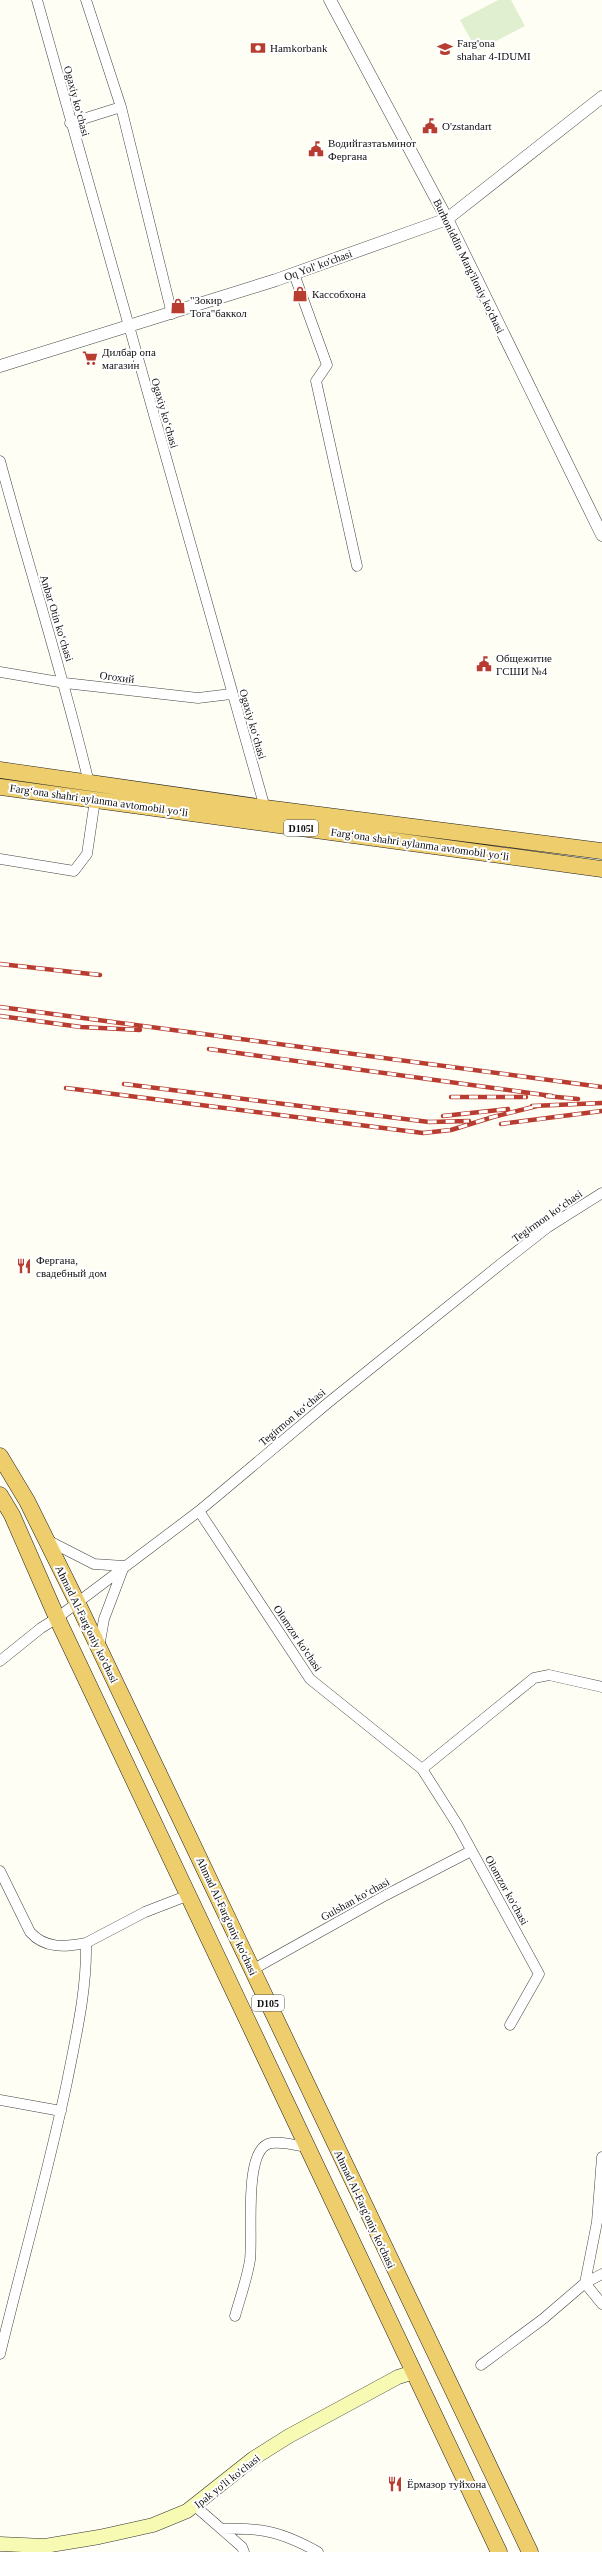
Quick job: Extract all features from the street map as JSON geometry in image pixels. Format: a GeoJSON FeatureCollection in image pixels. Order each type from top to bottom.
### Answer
{"type":"FeatureCollection","features":[{"type":"Feature","properties":{"kind":"highway","name":"Fargʻona shahri aylanma avtomobil yoʻli"},"geometry":{"type":"LineString","coordinates":[[0,770],[265,808],[602,851]]}},
{"type":"Feature","properties":{"kind":"highway","name":"Fargʻona shahri aylanma avtomobil yoʻli"},"geometry":{"type":"LineString","coordinates":[[0,787],[602,869]]}},
{"type":"Feature","properties":{"kind":"highway","name":"Ahmad Al-Farg'oniy ko'chasi"},"geometry":{"type":"LineString","coordinates":[[0,1456],[27,1501],[77,1602],[436,2358],[530,2552]]}},
{"type":"Feature","properties":{"kind":"highway","name":"Ahmad Al-Farg'oniy ko'chasi"},"geometry":{"type":"LineString","coordinates":[[0,1495],[12,1515],[57,1618],[499,2552]]}},
{"type":"Feature","properties":{"kind":"highway"},"geometry":{"type":"LineString","coordinates":[[414,2372],[436,2358]]}},
{"type":"Feature","properties":{"kind":"main road","name":"Ipak yo'li ko'chasi"},"geometry":{"type":"LineString","coordinates":[[0,2544],[45,2546],[99,2537],[153,2525],[195,2506],[254,2458],[289,2436],[398,2377],[414,2372]]}},
{"type":"Feature","properties":{"kind":"street","name":"Ogaxiy koʻchasi"},"geometry":{"type":"LineString","coordinates":[[37,0],[70,123],[231,694],[265,808]]}},
{"type":"Feature","properties":{"kind":"street"},"geometry":{"type":"LineString","coordinates":[[86,0],[121,107],[172,314]]}},
{"type":"Feature","properties":{"kind":"street","name":"Burhoniddin Marg'iloniy ko'chasi"},"geometry":{"type":"LineString","coordinates":[[330,0],[447,218],[602,535]]}},
{"type":"Feature","properties":{"kind":"street","name":"Oq Yol' ko'chasi"},"geometry":{"type":"LineString","coordinates":[[0,366],[128,328],[294,274],[447,218],[602,97]]}},
{"type":"Feature","properties":{"kind":"street"},"geometry":{"type":"LineString","coordinates":[[70,123],[121,107]]}},
{"type":"Feature","properties":{"kind":"street"},"geometry":{"type":"LineString","coordinates":[[294,274],[327,365],[316,381],[357,566]]}},
{"type":"Feature","properties":{"kind":"street","name":"Anbar Otin koʻchasi"},"geometry":{"type":"LineString","coordinates":[[0,461],[34,589],[65,683],[89,783]]}},
{"type":"Feature","properties":{"kind":"street","name":"Огохий"},"geometry":{"type":"LineString","coordinates":[[0,672],[65,683],[198,698],[231,694]]}},
{"type":"Feature","properties":{"kind":"street"},"geometry":{"type":"LineString","coordinates":[[0,859],[74,871],[87,854],[95,800]]}},
{"type":"Feature","properties":{"kind":"street","name":"Tegirmon koʻchasi"},"geometry":{"type":"LineString","coordinates":[[0,1662],[41,1628],[57,1618],[124,1566],[199,1511],[328,1402],[548,1227],[602,1193]]}},
{"type":"Feature","properties":{"kind":"street","name":"Olomzor ko'chasi"},"geometry":{"type":"LineString","coordinates":[[199,1511],[310,1679],[422,1769],[457,1824],[539,1974],[510,2024]]}},
{"type":"Feature","properties":{"kind":"street"},"geometry":{"type":"LineString","coordinates":[[47,1540],[94,1564],[124,1566],[108,1606],[98,1647]]}},
{"type":"Feature","properties":{"kind":"street"},"geometry":{"type":"LineString","coordinates":[[422,1769],[534,1678],[549,1675],[602,1687]]}},
{"type":"Feature","properties":{"kind":"street","name":"Gulshan koʻchasi"},"geometry":{"type":"LineString","coordinates":[[252,1970],[386,1895],[471,1851]]}},
{"type":"Feature","properties":{"kind":"street"},"geometry":{"type":"LineString","coordinates":[[0,1871],[30,1932],[37,1940],[64,1947],[86,1943],[145,1912],[189,1895]]}},
{"type":"Feature","properties":{"kind":"street"},"geometry":{"type":"LineString","coordinates":[[0,2354],[4,2322],[21,2277],[61,2111],[79,2022],[86,1967],[86,1943]]}},
{"type":"Feature","properties":{"kind":"street"},"geometry":{"type":"LineString","coordinates":[[0,2100],[61,2111]]}},
{"type":"Feature","properties":{"kind":"street"},"geometry":{"type":"LineString","coordinates":[[235,2316],[250,2260],[252,2173],[260,2150],[266,2144],[276,2143],[308,2147]]}},
{"type":"Feature","properties":{"kind":"street"},"geometry":{"type":"LineString","coordinates":[[585,2284],[600,2220],[602,2157]]}},
{"type":"Feature","properties":{"kind":"street"},"geometry":{"type":"LineString","coordinates":[[481,2365],[543,2319],[585,2284],[602,2274]]}},
{"type":"Feature","properties":{"kind":"street"},"geometry":{"type":"LineString","coordinates":[[585,2284],[602,2304]]}},
{"type":"Feature","properties":{"kind":"street"},"geometry":{"type":"LineString","coordinates":[[195,2506],[223,2529],[242,2547],[244,2552]]}},
{"type":"Feature","properties":{"kind":"street"},"geometry":{"type":"LineString","coordinates":[[223,2529],[250,2528],[270,2530],[318,2552]]}},
{"type":"Feature","properties":{"kind":"green space"},"geometry":{"type":"Polygon","coordinates":[[[498,0],[511,0],[525,26],[477,51],[460,20],[498,0]]]}},
{"type":"Feature","properties":{"kind":"railway"},"geometry":{"type":"LineString","coordinates":[[0,964],[100,975]]}},
{"type":"Feature","properties":{"kind":"railway"},"geometry":{"type":"LineString","coordinates":[[0,1007],[602,1087]]}},
{"type":"Feature","properties":{"kind":"railway"},"geometry":{"type":"LineString","coordinates":[[0,1016],[81,1027],[140,1030]]}},
{"type":"Feature","properties":{"kind":"railway"},"geometry":{"type":"LineString","coordinates":[[209,1049],[552,1096]]}},
{"type":"Feature","properties":{"kind":"railway"},"geometry":{"type":"LineString","coordinates":[[124,1084],[429,1122],[469,1121]]}},
{"type":"Feature","properties":{"kind":"railway"},"geometry":{"type":"LineString","coordinates":[[66,1088],[423,1133],[451,1130],[493,1117]]}},
{"type":"Feature","properties":{"kind":"railway"},"geometry":{"type":"LineString","coordinates":[[546,1096],[578,1099]]}},
{"type":"Feature","properties":{"kind":"railway"},"geometry":{"type":"LineString","coordinates":[[451,1097],[526,1097]]}},
{"type":"Feature","properties":{"kind":"railway"},"geometry":{"type":"LineString","coordinates":[[532,1106],[602,1103]]}},
{"type":"Feature","properties":{"kind":"railway"},"geometry":{"type":"LineString","coordinates":[[489,1118],[537,1106]]}},
{"type":"Feature","properties":{"kind":"railway"},"geometry":{"type":"LineString","coordinates":[[443,1116],[508,1109]]}},
{"type":"Feature","properties":{"kind":"railway"},"geometry":{"type":"LineString","coordinates":[[501,1124],[602,1111]]}},
{"type":"Feature","properties":{"kind":"place","name":"Hamkorbank"},"geometry":{"type":"Point","coordinates":[258,48]}},
{"type":"Feature","properties":{"kind":"place","name":"Farg'ona shahar 4-IDUMI"},"geometry":{"type":"Point","coordinates":[445,49]}},
{"type":"Feature","properties":{"kind":"place","name":"O'zstandart"},"geometry":{"type":"Point","coordinates":[430,126]}},
{"type":"Feature","properties":{"kind":"place","name":"Водийгазтаъминот Фергана"},"geometry":{"type":"Point","coordinates":[316,149]}},
{"type":"Feature","properties":{"kind":"place","name":"Кассобхона"},"geometry":{"type":"Point","coordinates":[300,294]}},
{"type":"Feature","properties":{"kind":"place","name":"\"Зокир Тога\"баккол"},"geometry":{"type":"Point","coordinates":[178,306]}},
{"type":"Feature","properties":{"kind":"place","name":"Дилбар опа магазин"},"geometry":{"type":"Point","coordinates":[90,358]}},
{"type":"Feature","properties":{"kind":"place","name":"Общежитие ГСШИ №4"},"geometry":{"type":"Point","coordinates":[484,664]}},
{"type":"Feature","properties":{"kind":"place","name":"Фергана, свадебный дом"},"geometry":{"type":"Point","coordinates":[24,1266]}},
{"type":"Feature","properties":{"kind":"place","name":"Ёрмазор туйхона"},"geometry":{"type":"Point","coordinates":[395,2484]}}]}
